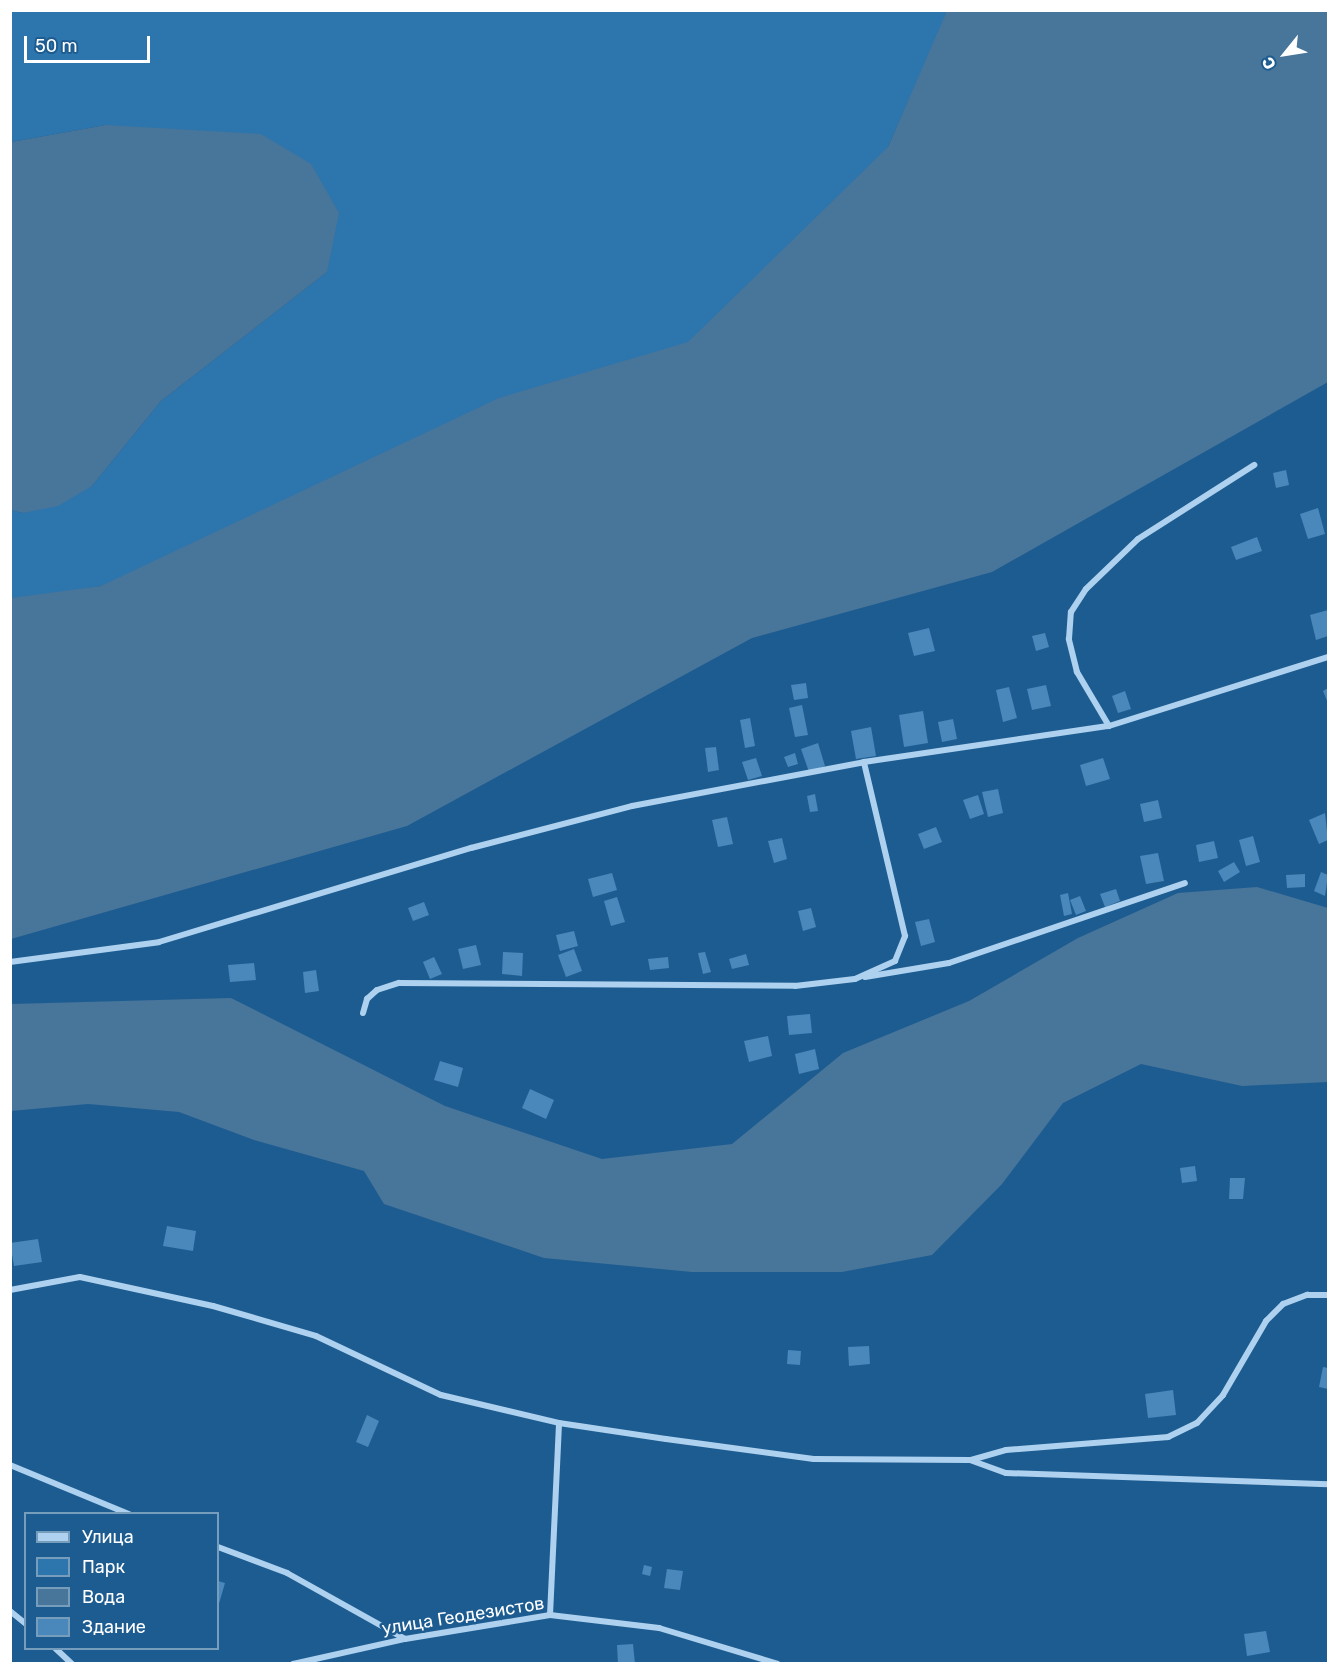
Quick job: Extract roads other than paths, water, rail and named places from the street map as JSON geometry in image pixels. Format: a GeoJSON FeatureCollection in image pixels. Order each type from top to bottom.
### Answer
{"type":"FeatureCollection","features":[{"type":"Feature","properties":{"kind":"street"},"geometry":{"type":"LineString","coordinates":[[1109,726],[1077,672],[1069,639],[1071,612],[1086,589],[1138,539],[1254,465]]}},
{"type":"Feature","properties":{"kind":"street"},"geometry":{"type":"LineString","coordinates":[[10,962],[159,942],[471,848],[632,806],[864,762],[1109,726],[1329,657]]}},
{"type":"Feature","properties":{"kind":"street"},"geometry":{"type":"LineString","coordinates":[[855,979],[895,961],[905,936],[864,762]]}},
{"type":"Feature","properties":{"kind":"street"},"geometry":{"type":"LineString","coordinates":[[363,1013],[367,999],[399,983],[795,986],[855,979],[949,963],[1185,883]]}},
{"type":"Feature","properties":{"kind":"street"},"geometry":{"type":"LineString","coordinates":[[10,1290],[80,1277],[213,1306],[316,1336],[441,1395],[559,1423],[814,1459],[970,1460],[1006,1450],[1168,1437],[1197,1422],[1223,1395],[1266,1321],[1283,1304],[1307,1295],[1329,1295]]}},
{"type":"Feature","properties":{"kind":"street"},"geometry":{"type":"LineString","coordinates":[[550,1615],[559,1423]]}},
{"type":"Feature","properties":{"kind":"street"},"geometry":{"type":"LineString","coordinates":[[970,1460],[1006,1473],[1329,1484]]}},
{"type":"Feature","properties":{"kind":"street"},"geometry":{"type":"LineString","coordinates":[[10,1465],[124,1512]]}},
{"type":"Feature","properties":{"kind":"street"},"geometry":{"type":"LineString","coordinates":[[219,1547],[287,1573],[405,1639]]}},
{"type":"Feature","properties":{"kind":"street"},"geometry":{"type":"LineString","coordinates":[[10,1611],[24,1622]]}},
{"type":"Feature","properties":{"kind":"street","name":"улица Геодезистов"},"geometry":{"type":"LineString","coordinates":[[292,1664],[405,1639],[550,1615],[658,1628],[778,1664]]}},
{"type":"Feature","properties":{"kind":"street"},"geometry":{"type":"LineString","coordinates":[[57,1650],[72,1664]]}},
{"type":"Feature","properties":{"kind":"water"},"geometry":{"type":"Polygon","coordinates":[[[947,11],[1328,11],[1328,382],[992,572],[752,638],[407,826],[11,939],[11,598],[101,586],[499,398],[688,342],[888,147],[947,11]]]}},
{"type":"Feature","properties":{"kind":"water"},"geometry":{"type":"Polygon","coordinates":[[[106,125],[261,134],[311,164],[339,213],[327,272],[161,401],[92,486],[58,506],[23,513],[10,510],[11,142],[106,125]]]}},
{"type":"Feature","properties":{"kind":"water"},"geometry":{"type":"Polygon","coordinates":[[[1257,887],[1328,908],[1328,1082],[1242,1086],[1141,1064],[1063,1103],[1002,1184],[932,1255],[842,1272],[692,1272],[544,1258],[384,1204],[364,1171],[254,1140],[179,1112],[88,1104],[11,1111],[11,1004],[231,998],[445,1106],[602,1159],[732,1144],[843,1053],[969,1001],[1078,938],[1178,893],[1257,887]]]}}]}
